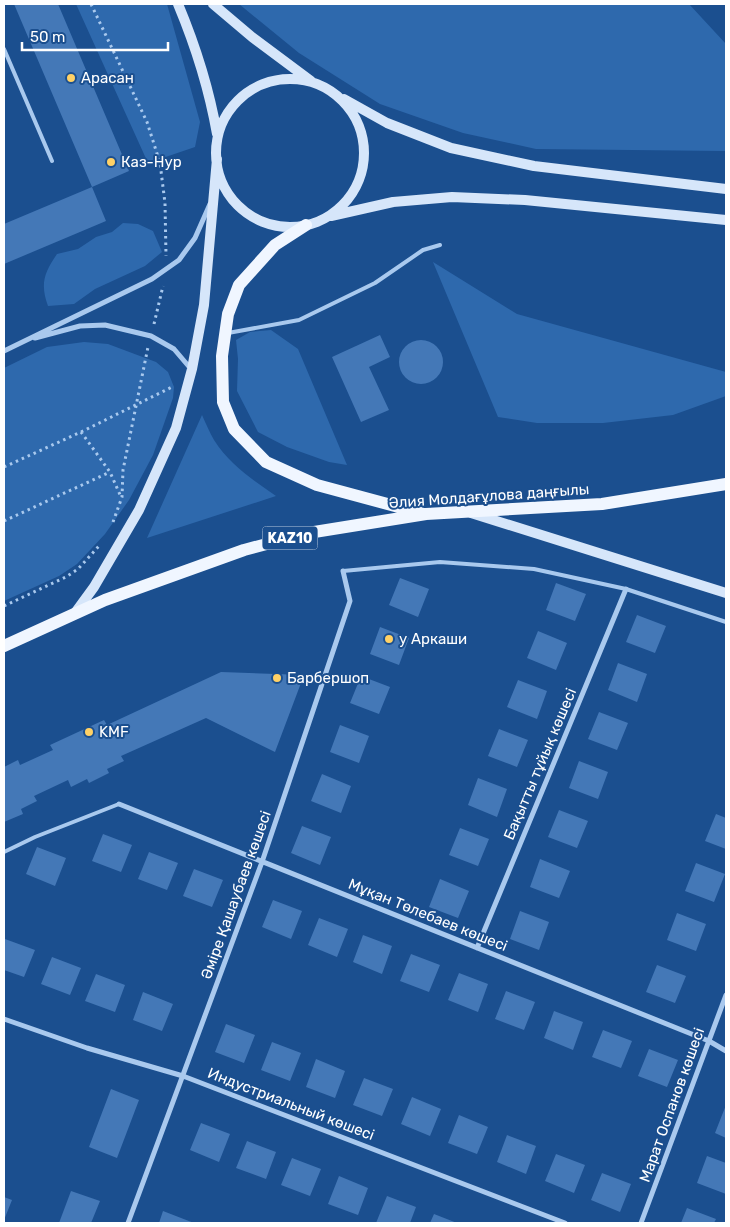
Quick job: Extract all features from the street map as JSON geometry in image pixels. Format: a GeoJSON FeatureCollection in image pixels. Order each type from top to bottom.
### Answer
{"type":"FeatureCollection","features":[{"type":"Feature","properties":{"kind":"main road"},"geometry":{"type":"LineString","coordinates":[[75,614],[94,587],[139,510],[176,428],[192,369],[204,305],[215,194],[217,134],[210,95],[192,35],[178,4]]}},
{"type":"Feature","properties":{"kind":"main road"},"geometry":{"type":"LineString","coordinates":[[213,4],[252,37],[312,82],[387,123],[451,148],[534,166],[726,189]]}},
{"type":"Feature","properties":{"kind":"main road"},"geometry":{"type":"LineString","coordinates":[[217,134],[228,110],[245,93],[266,82],[289,78],[312,82]]}},
{"type":"Feature","properties":{"kind":"main road"},"geometry":{"type":"LineString","coordinates":[[330,216],[349,198],[361,176],[364,153],[361,130],[350,109],[333,92]]}},
{"type":"Feature","properties":{"kind":"main road"},"geometry":{"type":"LineString","coordinates":[[217,159],[222,183],[236,204],[257,220],[281,227],[306,226]]}},
{"type":"Feature","properties":{"kind":"main road"},"geometry":{"type":"LineString","coordinates":[[426,514],[317,485],[266,462],[234,429],[223,402],[222,356],[228,314],[239,286],[275,245],[306,226],[330,216],[393,202],[452,197],[525,200],[726,220]]}},
{"type":"Feature","properties":{"kind":"main road","name":"Әлия Молдағұлова даңғылы"},"geometry":{"type":"LineString","coordinates":[[4,646],[105,600],[244,550],[308,533],[426,514],[602,504],[726,484]]}},
{"type":"Feature","properties":{"kind":"main road"},"geometry":{"type":"LineString","coordinates":[[467,512],[726,593]]}},
{"type":"Feature","properties":{"kind":"street"},"geometry":{"type":"LineString","coordinates":[[4,351],[152,280],[179,260],[195,238],[215,194]]}},
{"type":"Feature","properties":{"kind":"street"},"geometry":{"type":"LineString","coordinates":[[23,342],[80,326],[106,324],[151,336],[174,349],[192,369]]}},
{"type":"Feature","properties":{"kind":"street","name":"Әміре Қашаубаев көшесі"},"geometry":{"type":"LineString","coordinates":[[128,1223],[262,862],[350,601],[343,571]]}},
{"type":"Feature","properties":{"kind":"street","name":"Бақытты тұйық көшесі"},"geometry":{"type":"LineString","coordinates":[[477,948],[626,589]]}},
{"type":"Feature","properties":{"kind":"street","name":"Мұқан Төлебаев көшесі"},"geometry":{"type":"LineString","coordinates":[[119,804],[709,1041],[726,1051]]}},
{"type":"Feature","properties":{"kind":"street","name":"Марат Оспанов көшесі"},"geometry":{"type":"LineString","coordinates":[[642,1223],[726,995]]}},
{"type":"Feature","properties":{"kind":"street","name":"Индустриальный көшесі"},"geometry":{"type":"LineString","coordinates":[[4,1019],[86,1048],[183,1076],[565,1223]]}},
{"type":"Feature","properties":{"kind":"lane"},"geometry":{"type":"LineString","coordinates":[[4,49],[52,161]]}},
{"type":"Feature","properties":{"kind":"lane"},"geometry":{"type":"LineString","coordinates":[[226,333],[299,320],[375,283],[423,250],[440,245]]}},
{"type":"Feature","properties":{"kind":"lane"},"geometry":{"type":"LineString","coordinates":[[343,571],[440,562],[534,569],[626,589],[726,622]]}},
{"type":"Feature","properties":{"kind":"lane"},"geometry":{"type":"LineString","coordinates":[[4,852],[35,837],[119,804]]}},
{"type":"Feature","properties":{"kind":"path"},"geometry":{"type":"LineString","coordinates":[[4,467],[174,387]]}},
{"type":"Feature","properties":{"kind":"path"},"geometry":{"type":"LineString","coordinates":[[81,432],[110,472],[122,497]]}},
{"type":"Feature","properties":{"kind":"path"},"geometry":{"type":"LineString","coordinates":[[4,521],[110,472]]}},
{"type":"Feature","properties":{"kind":"shaded area"},"geometry":{"type":"Polygon","coordinates":[[[76,4],[167,4],[200,122],[195,147],[148,163],[76,4]]]}},
{"type":"Feature","properties":{"kind":"shaded area"},"geometry":{"type":"Polygon","coordinates":[[[239,4],[689,4],[726,44],[726,151],[536,149],[463,133],[380,104],[299,53],[239,4]]]}},
{"type":"Feature","properties":{"kind":"shaded area"},"geometry":{"type":"Polygon","coordinates":[[[123,223],[138,224],[153,231],[162,252],[145,266],[95,289],[74,304],[48,306],[44,291],[46,273],[57,254],[78,249],[96,237],[112,232],[123,223]]]}},
{"type":"Feature","properties":{"kind":"shaded area"},"geometry":{"type":"Polygon","coordinates":[[[433,262],[517,314],[726,372],[726,396],[673,415],[603,423],[537,423],[498,417],[433,262]]]}},
{"type":"Feature","properties":{"kind":"shaded area"},"geometry":{"type":"Polygon","coordinates":[[[271,330],[298,349],[347,465],[329,462],[287,447],[258,432],[237,391],[238,359],[236,340],[250,332],[271,330]]]}},
{"type":"Feature","properties":{"kind":"shaded area"},"geometry":{"type":"Polygon","coordinates":[[[84,342],[108,344],[156,362],[168,372],[174,387],[173,398],[153,455],[129,500],[105,534],[77,564],[59,576],[4,601],[4,368],[47,347],[84,342]]]}},
{"type":"Feature","properties":{"kind":"shaded area"},"geometry":{"type":"Polygon","coordinates":[[[202,415],[214,440],[227,457],[242,471],[276,496],[147,538],[202,415]]]}},
{"type":"Feature","properties":{"kind":"building"},"geometry":{"type":"Polygon","coordinates":[[[14,4],[58,4],[129,171],[92,187],[14,4]]]}},
{"type":"Feature","properties":{"kind":"building"},"geometry":{"type":"Polygon","coordinates":[[[92,187],[106,221],[4,264],[4,224],[92,187]]]}},
{"type":"Feature","properties":{"kind":"building"},"geometry":{"type":"Polygon","coordinates":[[[380,335],[390,357],[369,367],[389,410],[361,422],[332,357],[380,335]]]}},
{"type":"Feature","properties":{"kind":"building"},"geometry":{"type":"Polygon","coordinates":[[[421,340],[433,344],[439,350],[443,362],[439,374],[433,380],[421,384],[409,380],[403,374],[399,362],[403,350],[409,344],[421,340]]]}},
{"type":"Feature","properties":{"kind":"building"},"geometry":{"type":"Polygon","coordinates":[[[400,578],[429,589],[418,617],[389,605],[400,578]]]}},
{"type":"Feature","properties":{"kind":"building"},"geometry":{"type":"Polygon","coordinates":[[[556,583],[586,594],[575,621],[546,610],[556,583]]]}},
{"type":"Feature","properties":{"kind":"building"},"geometry":{"type":"Polygon","coordinates":[[[637,615],[666,626],[655,653],[626,642],[637,615]]]}},
{"type":"Feature","properties":{"kind":"building"},"geometry":{"type":"Polygon","coordinates":[[[380,627],[409,638],[399,665],[370,654],[380,627]]]}},
{"type":"Feature","properties":{"kind":"building"},"geometry":{"type":"Polygon","coordinates":[[[538,631],[567,643],[556,670],[527,658],[538,631]]]}},
{"type":"Feature","properties":{"kind":"building"},"geometry":{"type":"Polygon","coordinates":[[[618,663],[647,674],[637,702],[608,690],[618,663]]]}},
{"type":"Feature","properties":{"kind":"building"},"geometry":{"type":"Polygon","coordinates":[[[221,672],[304,675],[275,752],[206,718],[121,756],[124,761],[107,769],[109,773],[89,783],[87,779],[71,787],[68,780],[34,796],[37,801],[21,809],[23,814],[4,822],[4,767],[18,760],[20,765],[53,750],[50,745],[104,720],[107,725],[221,672]]]}},
{"type":"Feature","properties":{"kind":"building"},"geometry":{"type":"Polygon","coordinates":[[[361,676],[390,687],[379,714],[350,703],[361,676]]]}},
{"type":"Feature","properties":{"kind":"building"},"geometry":{"type":"Polygon","coordinates":[[[518,680],[547,691],[537,719],[507,707],[518,680]]]}},
{"type":"Feature","properties":{"kind":"building"},"geometry":{"type":"Polygon","coordinates":[[[599,712],[628,723],[617,750],[588,739],[599,712]]]}},
{"type":"Feature","properties":{"kind":"building"},"geometry":{"type":"Polygon","coordinates":[[[340,725],[369,736],[359,763],[330,752],[340,725]]]}},
{"type":"Feature","properties":{"kind":"building"},"geometry":{"type":"Polygon","coordinates":[[[499,729],[528,740],[517,767],[488,756],[499,729]]]}},
{"type":"Feature","properties":{"kind":"building"},"geometry":{"type":"Polygon","coordinates":[[[579,761],[608,772],[598,799],[569,788],[579,761]]]}},
{"type":"Feature","properties":{"kind":"building"},"geometry":{"type":"Polygon","coordinates":[[[322,774],[351,786],[341,813],[311,801],[322,774]]]}},
{"type":"Feature","properties":{"kind":"building"},"geometry":{"type":"Polygon","coordinates":[[[478,778],[507,789],[497,817],[468,805],[478,778]]]}},
{"type":"Feature","properties":{"kind":"building"},"geometry":{"type":"Polygon","coordinates":[[[559,810],[588,821],[577,848],[548,837],[559,810]]]}},
{"type":"Feature","properties":{"kind":"building"},"geometry":{"type":"Polygon","coordinates":[[[716,814],[726,818],[726,849],[705,841],[716,814]]]}},
{"type":"Feature","properties":{"kind":"building"},"geometry":{"type":"Polygon","coordinates":[[[302,826],[331,837],[320,865],[291,853],[302,826]]]}},
{"type":"Feature","properties":{"kind":"building"},"geometry":{"type":"Polygon","coordinates":[[[460,828],[489,839],[478,866],[449,855],[460,828]]]}},
{"type":"Feature","properties":{"kind":"building"},"geometry":{"type":"Polygon","coordinates":[[[103,834],[132,845],[121,872],[92,861],[103,834]]]}},
{"type":"Feature","properties":{"kind":"building"},"geometry":{"type":"Polygon","coordinates":[[[37,847],[66,858],[55,886],[26,874],[37,847]]]}},
{"type":"Feature","properties":{"kind":"building"},"geometry":{"type":"Polygon","coordinates":[[[149,852],[178,863],[167,890],[138,879],[149,852]]]}},
{"type":"Feature","properties":{"kind":"building"},"geometry":{"type":"Polygon","coordinates":[[[540,859],[570,871],[559,898],[530,887],[540,859]]]}},
{"type":"Feature","properties":{"kind":"building"},"geometry":{"type":"Polygon","coordinates":[[[696,863],[725,874],[714,902],[685,891],[696,863]]]}},
{"type":"Feature","properties":{"kind":"building"},"geometry":{"type":"Polygon","coordinates":[[[194,869],[223,880],[212,907],[183,896],[194,869]]]}},
{"type":"Feature","properties":{"kind":"building"},"geometry":{"type":"Polygon","coordinates":[[[440,879],[469,891],[458,918],[429,907],[440,879]]]}},
{"type":"Feature","properties":{"kind":"building"},"geometry":{"type":"Polygon","coordinates":[[[273,900],[302,911],[291,939],[262,927],[273,900]]]}},
{"type":"Feature","properties":{"kind":"building"},"geometry":{"type":"Polygon","coordinates":[[[520,911],[549,922],[539,950],[510,939],[520,911]]]}},
{"type":"Feature","properties":{"kind":"building"},"geometry":{"type":"Polygon","coordinates":[[[677,913],[706,924],[696,951],[667,940],[677,913]]]}},
{"type":"Feature","properties":{"kind":"building"},"geometry":{"type":"Polygon","coordinates":[[[319,918],[348,929],[337,957],[308,945],[319,918]]]}},
{"type":"Feature","properties":{"kind":"building"},"geometry":{"type":"Polygon","coordinates":[[[363,935],[392,946],[382,974],[353,962],[363,935]]]}},
{"type":"Feature","properties":{"kind":"building"},"geometry":{"type":"Polygon","coordinates":[[[5,939],[35,950],[24,977],[4,970],[5,939]]]}},
{"type":"Feature","properties":{"kind":"building"},"geometry":{"type":"Polygon","coordinates":[[[411,954],[440,965],[429,992],[400,981],[411,954]]]}},
{"type":"Feature","properties":{"kind":"building"},"geometry":{"type":"Polygon","coordinates":[[[52,957],[81,968],[70,995],[41,984],[52,957]]]}},
{"type":"Feature","properties":{"kind":"building"},"geometry":{"type":"Polygon","coordinates":[[[657,965],[686,976],[675,1003],[646,992],[657,965]]]}},
{"type":"Feature","properties":{"kind":"building"},"geometry":{"type":"Polygon","coordinates":[[[459,973],[488,984],[478,1012],[448,1000],[459,973]]]}},
{"type":"Feature","properties":{"kind":"building"},"geometry":{"type":"Polygon","coordinates":[[[96,974],[125,985],[115,1012],[85,1001],[96,974]]]}},
{"type":"Feature","properties":{"kind":"building"},"geometry":{"type":"Polygon","coordinates":[[[506,991],[535,1002],[524,1030],[495,1019],[506,991]]]}},
{"type":"Feature","properties":{"kind":"building"},"geometry":{"type":"Polygon","coordinates":[[[143,992],[173,1004],[162,1031],[133,1020],[143,992]]]}},
{"type":"Feature","properties":{"kind":"building"},"geometry":{"type":"Polygon","coordinates":[[[554,1011],[583,1022],[573,1050],[544,1038],[554,1011]]]}},
{"type":"Feature","properties":{"kind":"building"},"geometry":{"type":"Polygon","coordinates":[[[226,1024],[255,1035],[244,1063],[215,1052],[226,1024]]]}},
{"type":"Feature","properties":{"kind":"building"},"geometry":{"type":"Polygon","coordinates":[[[603,1030],[632,1041],[621,1068],[592,1057],[603,1030]]]}},
{"type":"Feature","properties":{"kind":"building"},"geometry":{"type":"Polygon","coordinates":[[[272,1042],[301,1053],[290,1081],[261,1070],[272,1042]]]}},
{"type":"Feature","properties":{"kind":"building"},"geometry":{"type":"Polygon","coordinates":[[[649,1049],[678,1060],[667,1087],[638,1076],[649,1049]]]}},
{"type":"Feature","properties":{"kind":"building"},"geometry":{"type":"Polygon","coordinates":[[[316,1059],[345,1071],[335,1098],[306,1087],[316,1059]]]}},
{"type":"Feature","properties":{"kind":"building"},"geometry":{"type":"Polygon","coordinates":[[[364,1078],[393,1089],[382,1116],[353,1105],[364,1078]]]}},
{"type":"Feature","properties":{"kind":"building"},"geometry":{"type":"Polygon","coordinates":[[[111,1089],[139,1100],[117,1158],[89,1147],[111,1089]]]}},
{"type":"Feature","properties":{"kind":"building"},"geometry":{"type":"Polygon","coordinates":[[[412,1097],[441,1109],[430,1136],[401,1124],[412,1097]]]}},
{"type":"Feature","properties":{"kind":"building"},"geometry":{"type":"Polygon","coordinates":[[[726,1105],[726,1138],[715,1133],[726,1105]]]}},
{"type":"Feature","properties":{"kind":"building"},"geometry":{"type":"Polygon","coordinates":[[[459,1115],[488,1127],[477,1154],[448,1143],[459,1115]]]}},
{"type":"Feature","properties":{"kind":"building"},"geometry":{"type":"Polygon","coordinates":[[[201,1123],[230,1134],[219,1162],[190,1150],[201,1123]]]}},
{"type":"Feature","properties":{"kind":"building"},"geometry":{"type":"Polygon","coordinates":[[[507,1135],[536,1146],[526,1174],[497,1162],[507,1135]]]}},
{"type":"Feature","properties":{"kind":"building"},"geometry":{"type":"Polygon","coordinates":[[[247,1141],[276,1152],[266,1179],[236,1168],[247,1141]]]}},
{"type":"Feature","properties":{"kind":"building"},"geometry":{"type":"Polygon","coordinates":[[[556,1154],[585,1165],[574,1193],[545,1181],[556,1154]]]}},
{"type":"Feature","properties":{"kind":"building"},"geometry":{"type":"Polygon","coordinates":[[[707,1156],[726,1163],[726,1194],[697,1183],[707,1156]]]}},
{"type":"Feature","properties":{"kind":"building"},"geometry":{"type":"Polygon","coordinates":[[[292,1158],[321,1169],[310,1196],[281,1185],[292,1158]]]}},
{"type":"Feature","properties":{"kind":"building"},"geometry":{"type":"Polygon","coordinates":[[[602,1173],[631,1184],[620,1212],[591,1200],[602,1173]]]}},
{"type":"Feature","properties":{"kind":"building"},"geometry":{"type":"Polygon","coordinates":[[[339,1176],[368,1188],[358,1215],[328,1204],[339,1176]]]}},
{"type":"Feature","properties":{"kind":"building"},"geometry":{"type":"Polygon","coordinates":[[[71,1191],[100,1201],[91,1223],[59,1223],[71,1191]]]}},
{"type":"Feature","properties":{"kind":"building"},"geometry":{"type":"Polygon","coordinates":[[[387,1196],[416,1207],[410,1223],[376,1223],[387,1196]]]}},
{"type":"Feature","properties":{"kind":"building"},"geometry":{"type":"Polygon","coordinates":[[[4,1197],[12,1200],[4,1220],[4,1197]]]}},
{"type":"Feature","properties":{"kind":"building"},"geometry":{"type":"Polygon","coordinates":[[[687,1208],[716,1219],[714,1223],[681,1223],[687,1208]]]}},
{"type":"Feature","properties":{"kind":"building"},"geometry":{"type":"Polygon","coordinates":[[[163,1211],[194,1223],[159,1223],[163,1211]]]}},
{"type":"Feature","properties":{"kind":"building"},"geometry":{"type":"Polygon","coordinates":[[[434,1214],[457,1223],[430,1223],[434,1214]]]}},
{"type":"Feature","properties":{"kind":"place","name":"Арасан"},"geometry":{"type":"Point","coordinates":[71,78]}},
{"type":"Feature","properties":{"kind":"place","name":"Каз-Нур"},"geometry":{"type":"Point","coordinates":[111,162]}},
{"type":"Feature","properties":{"kind":"place","name":"у Аркаши"},"geometry":{"type":"Point","coordinates":[389,639]}},
{"type":"Feature","properties":{"kind":"place","name":"Барбершоп"},"geometry":{"type":"Point","coordinates":[277,678]}},
{"type":"Feature","properties":{"kind":"place","name":"KMF"},"geometry":{"type":"Point","coordinates":[89,732]}}]}
